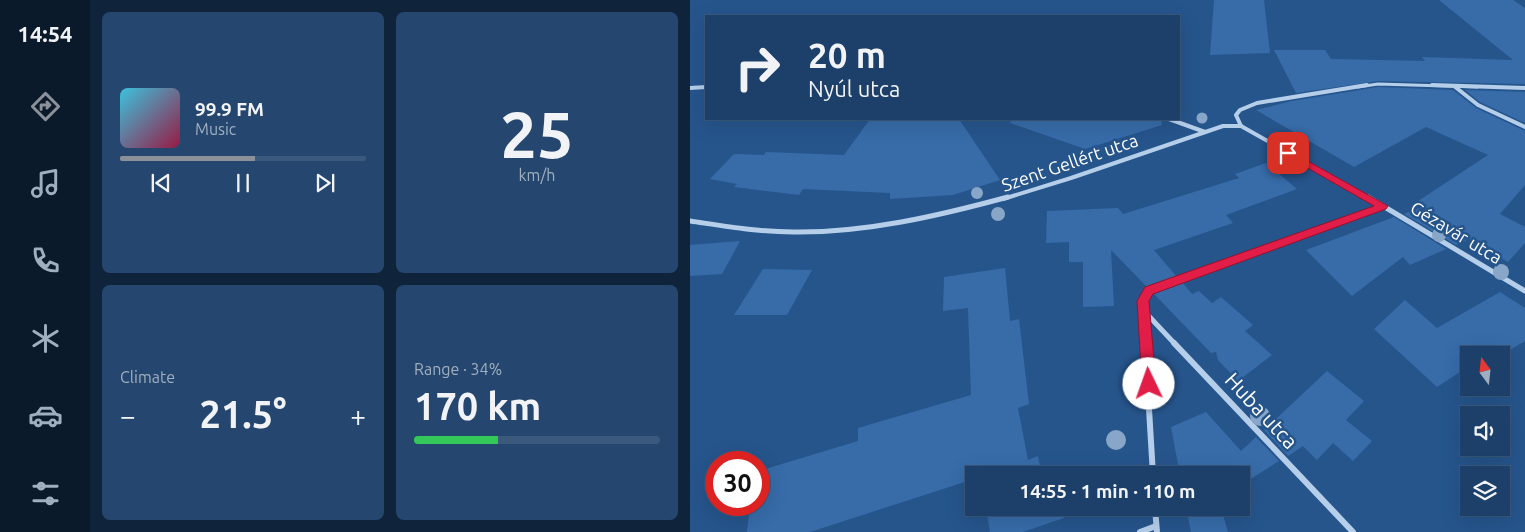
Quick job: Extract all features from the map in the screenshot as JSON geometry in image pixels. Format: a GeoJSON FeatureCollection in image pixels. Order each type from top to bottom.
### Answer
{"type":"FeatureCollection","features":[{"type":"Feature","properties":{"kind":"street"},"geometry":{"type":"LineString","coordinates":[[1241,126],[1236,115],[1240,110],[1257,103],[1378,84],[1525,88]]}},
{"type":"Feature","properties":{"kind":"street"},"geometry":{"type":"LineString","coordinates":[[1454,86],[1461,95],[1471,102],[1525,126]]}},
{"type":"Feature","properties":{"kind":"street"},"geometry":{"type":"LineString","coordinates":[[690,88],[705,87]]}},
{"type":"Feature","properties":{"kind":"street"},"geometry":{"type":"LineString","coordinates":[[1172,120],[1205,132]]}},
{"type":"Feature","properties":{"kind":"street","name":"Szent Gellért utca"},"geometry":{"type":"LineString","coordinates":[[690,221],[748,230],[809,232],[869,228],[930,218],[1000,202],[1223,126],[1241,126]]}},
{"type":"Feature","properties":{"kind":"street","name":"Gézavár utca"},"geometry":{"type":"LineString","coordinates":[[1241,126],[1383,206],[1525,291]]}},
{"type":"Feature","properties":{"kind":"street"},"geometry":{"type":"LineString","coordinates":[[1154,466],[1143,301],[1149,291],[1383,206]]}},
{"type":"Feature","properties":{"kind":"street","name":"Huba utca"},"geometry":{"type":"LineString","coordinates":[[1145,312],[1353,532]]}},
{"type":"Feature","properties":{"kind":"street"},"geometry":{"type":"LineString","coordinates":[[1140,532],[1157,529],[1156,516]]}},
{"type":"Feature","properties":{"kind":"building"},"geometry":{"type":"Polygon","coordinates":[[[1214,0],[1264,0],[1270,53],[1210,55],[1214,0]]]}},
{"type":"Feature","properties":{"kind":"building"},"geometry":{"type":"Polygon","coordinates":[[[1439,0],[1513,0],[1525,8],[1525,84],[1378,81],[1296,93],[1274,50],[1325,50],[1331,59],[1425,61],[1422,57],[1513,60],[1439,0]]]}},
{"type":"Feature","properties":{"kind":"building"},"geometry":{"type":"Polygon","coordinates":[[[1378,87],[1453,90],[1476,108],[1525,131],[1525,185],[1500,214],[1525,227],[1525,243],[1508,262],[1469,239],[1456,245],[1404,214],[1422,207],[1415,203],[1488,155],[1426,127],[1354,167],[1256,110],[1292,101],[1378,87]]]}},
{"type":"Feature","properties":{"kind":"building"},"geometry":{"type":"Polygon","coordinates":[[[1465,90],[1525,92],[1525,123],[1480,102],[1465,90]]]}},
{"type":"Feature","properties":{"kind":"building"},"geometry":{"type":"Polygon","coordinates":[[[869,120],[960,120],[1000,180],[953,195],[890,199],[890,193],[803,189],[799,195],[734,187],[737,184],[710,179],[734,154],[764,155],[766,152],[844,155],[869,120]]]}},
{"type":"Feature","properties":{"kind":"building"},"geometry":{"type":"Polygon","coordinates":[[[1011,120],[1161,120],[1162,125],[1085,149],[1010,123],[1011,120]]]}},
{"type":"Feature","properties":{"kind":"building"},"geometry":{"type":"Polygon","coordinates":[[[1266,163],[1297,189],[1226,215],[1233,223],[1154,250],[1176,276],[1147,287],[1111,250],[1114,306],[1083,307],[1083,262],[1069,262],[1069,242],[1046,243],[1047,211],[1118,208],[1123,214],[1239,178],[1235,174],[1266,163]]]}},
{"type":"Feature","properties":{"kind":"building"},"geometry":{"type":"Polygon","coordinates":[[[1394,217],[1446,249],[1410,265],[1403,257],[1352,296],[1306,250],[1394,217]]]}},
{"type":"Feature","properties":{"kind":"building"},"geometry":{"type":"Polygon","coordinates":[[[740,241],[722,274],[690,276],[690,245],[740,241]]]}},
{"type":"Feature","properties":{"kind":"building"},"geometry":{"type":"Polygon","coordinates":[[[1005,268],[1010,321],[1019,319],[1029,404],[1018,408],[1028,460],[1038,456],[1040,466],[965,466],[965,482],[810,532],[747,532],[749,516],[770,516],[770,468],[858,441],[858,428],[971,395],[968,308],[943,311],[944,277],[1005,268]]]}},
{"type":"Feature","properties":{"kind":"building"},"geometry":{"type":"Polygon","coordinates":[[[763,269],[812,270],[787,315],[734,315],[763,269]]]}},
{"type":"Feature","properties":{"kind":"building"},"geometry":{"type":"Polygon","coordinates":[[[1183,283],[1192,294],[1199,291],[1212,303],[1221,297],[1253,325],[1245,331],[1272,355],[1238,381],[1218,360],[1216,352],[1211,353],[1154,294],[1183,283]]]}},
{"type":"Feature","properties":{"kind":"building"},"geometry":{"type":"Polygon","coordinates":[[[1500,292],[1525,308],[1525,341],[1510,350],[1510,346],[1460,346],[1460,372],[1437,387],[1374,329],[1405,300],[1437,328],[1500,292]]]}},
{"type":"Feature","properties":{"kind":"building"},"geometry":{"type":"Polygon","coordinates":[[[1327,371],[1364,401],[1346,420],[1372,441],[1353,461],[1333,443],[1317,460],[1303,446],[1288,456],[1264,430],[1327,371]]]}},
{"type":"Feature","properties":{"kind":"building"},"geometry":{"type":"Polygon","coordinates":[[[1206,412],[1241,451],[1256,437],[1279,461],[1250,479],[1250,466],[1178,466],[1171,427],[1206,412]]]}},
{"type":"Feature","properties":{"kind":"building"},"geometry":{"type":"Polygon","coordinates":[[[987,516],[1064,516],[1064,518],[1023,532],[990,532],[987,516]]]}},
{"type":"Feature","properties":{"kind":"building"},"geometry":{"type":"Polygon","coordinates":[[[1188,516],[1223,516],[1228,532],[1191,532],[1188,516]]]}},
{"type":"Feature","properties":{"kind":"route"},"geometry":{"type":"LineString","coordinates":[[1149,384],[1143,301],[1149,291],[1383,206],[1288,153]]}}]}
